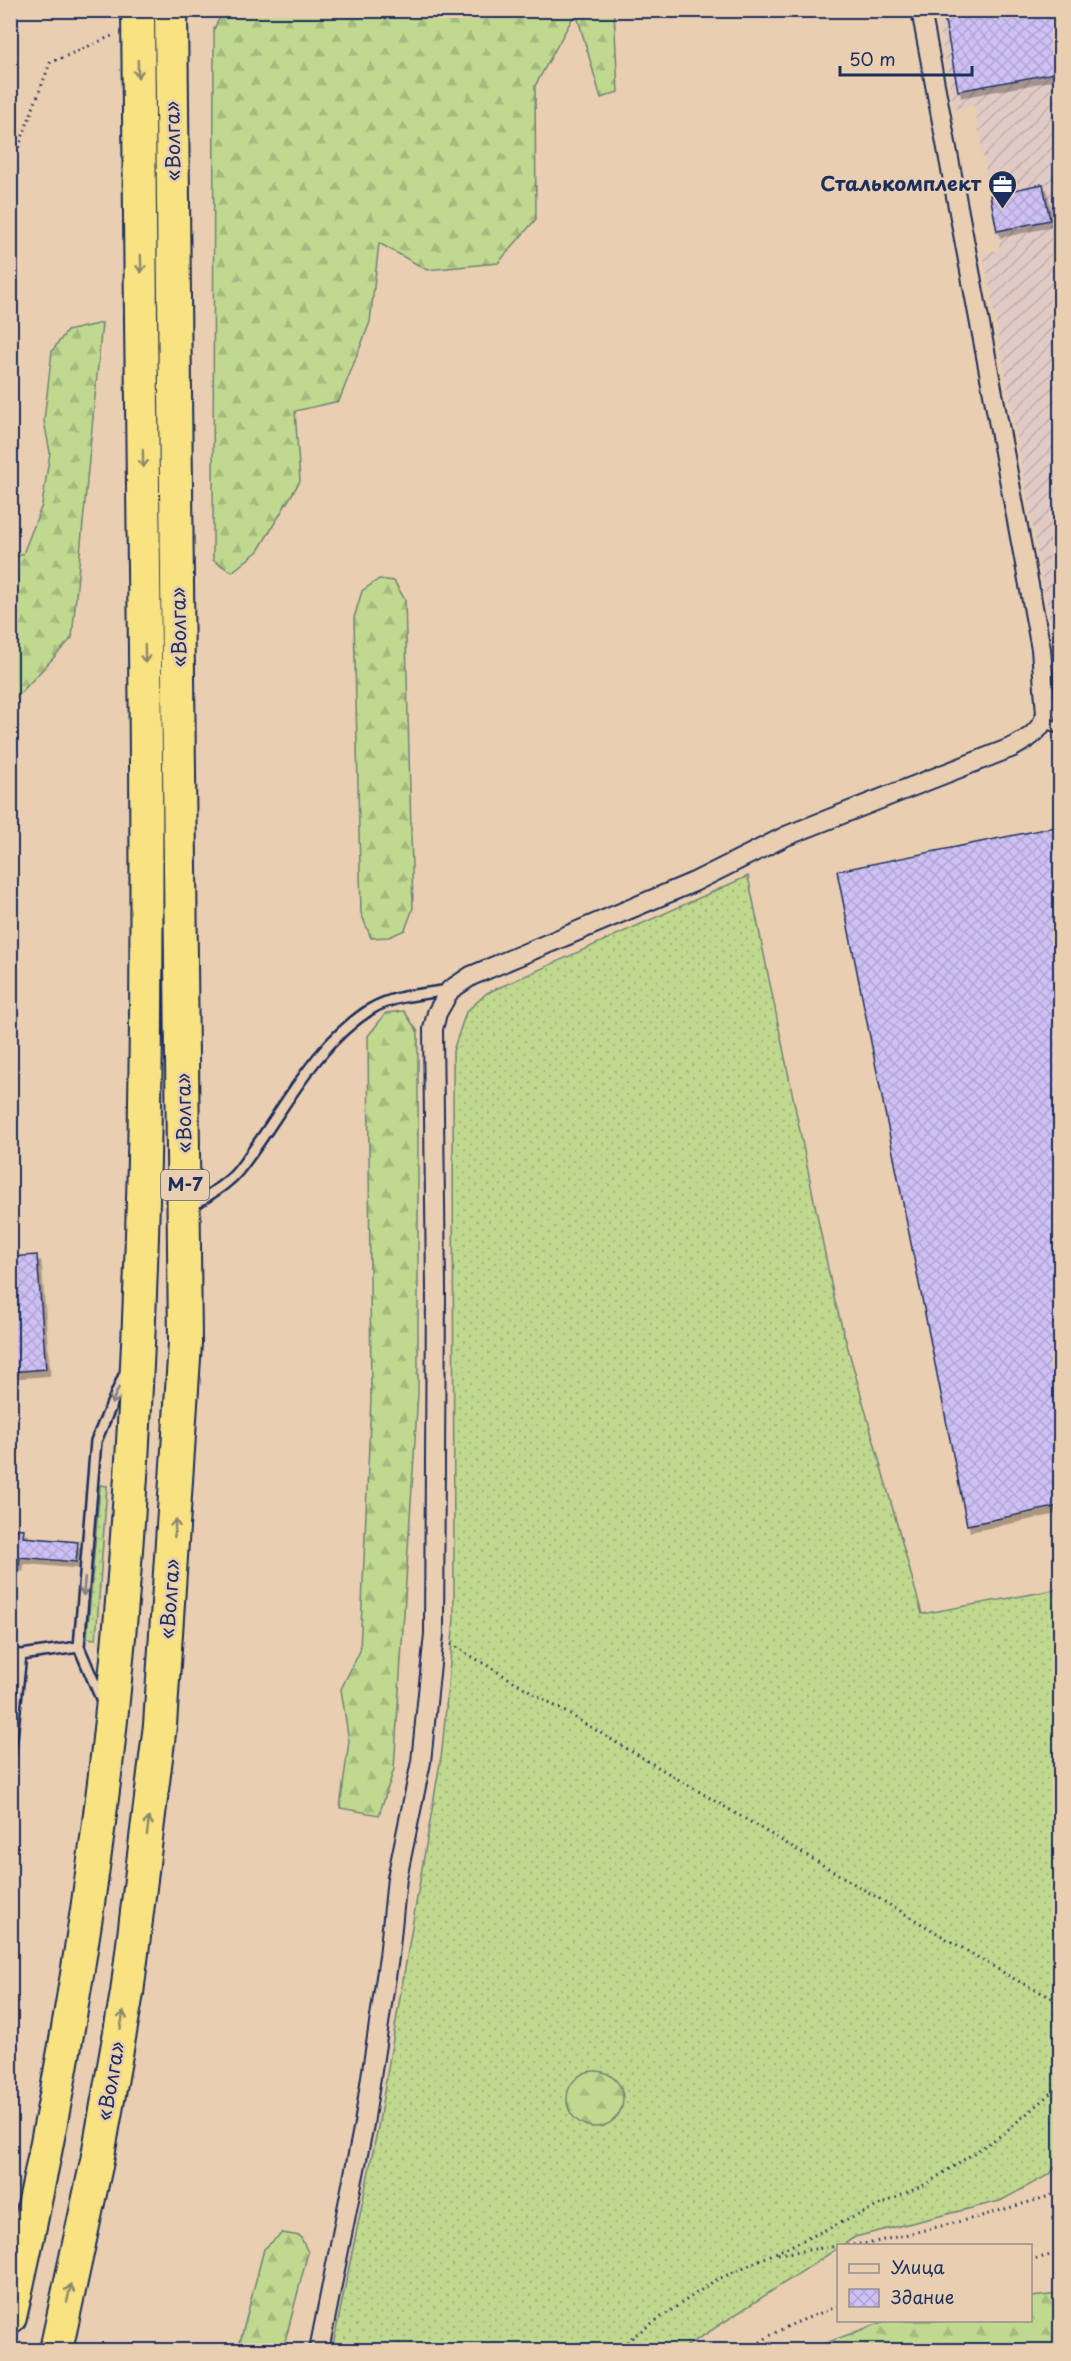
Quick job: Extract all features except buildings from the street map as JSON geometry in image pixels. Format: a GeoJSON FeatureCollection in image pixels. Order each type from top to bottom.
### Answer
{"type":"FeatureCollection","features":[{"type":"Feature","properties":{"kind":"highway","name":"«Волга»"},"geometry":{"type":"LineString","coordinates":[[56,2350],[97,2161],[127,1993],[160,1725],[185,1343],[171,10]]}},
{"type":"Feature","properties":{"kind":"highway","name":"«Волга»"},"geometry":{"type":"LineString","coordinates":[[10,2317],[47,2151],[76,1989],[111,1720],[139,1342],[148,911],[138,18]]}},
{"type":"Feature","properties":{"kind":"street"},"geometry":{"type":"LineString","coordinates":[[319,2350],[364,2124],[389,1957],[397,1878],[421,1762],[434,1634],[436,1289],[432,1055],[437,1013],[450,990],[471,976],[694,882],[786,836],[1013,747],[1055,723],[1047,696],[1041,649],[921,10]]}},
{"type":"Feature","properties":{"kind":"lane"},"geometry":{"type":"LineString","coordinates":[[185,1212],[237,1173],[313,1065],[352,1024],[372,1008],[405,996],[450,990]]}},
{"type":"Feature","properties":{"kind":"lane"},"geometry":{"type":"LineString","coordinates":[[111,1720],[79,1647],[96,1441],[139,1342]]}},
{"type":"Feature","properties":{"kind":"lane"},"geometry":{"type":"LineString","coordinates":[[10,1654],[21,1655],[79,1647]]}},
{"type":"Feature","properties":{"kind":"lane"},"geometry":{"type":"LineString","coordinates":[[10,1756],[21,1655]]}},
{"type":"Feature","properties":{"kind":"path"},"geometry":{"type":"LineString","coordinates":[[10,170],[50,63],[138,18]]}},
{"type":"Feature","properties":{"kind":"path"},"geometry":{"type":"LineString","coordinates":[[434,1634],[1016,1980],[1060,2002]]}},
{"type":"Feature","properties":{"kind":"path"},"geometry":{"type":"LineString","coordinates":[[618,2350],[635,2335],[714,2281],[928,2183],[1003,2134],[1060,2085]]}},
{"type":"Feature","properties":{"kind":"path"},"geometry":{"type":"LineString","coordinates":[[861,2244],[978,2217],[1060,2193]]}},
{"type":"Feature","properties":{"kind":"path"},"geometry":{"type":"LineString","coordinates":[[773,2255],[837,2246]]}},
{"type":"Feature","properties":{"kind":"path"},"geometry":{"type":"LineString","coordinates":[[1032,2260],[1060,2253]]}},
{"type":"Feature","properties":{"kind":"path"},"geometry":{"type":"LineString","coordinates":[[751,2350],[758,2343],[787,2328],[837,2306]]}},
{"type":"Feature","properties":{"kind":"shaded area"},"geometry":{"type":"Polygon","coordinates":[[[936,11],[1060,11],[1060,678],[983,252],[1000,250],[974,105],[954,109],[936,11]]]}},
{"type":"Feature","properties":{"kind":"green space"},"geometry":{"type":"Polygon","coordinates":[[[223,11],[614,11],[618,92],[601,98],[576,12],[535,86],[536,219],[498,263],[427,270],[379,243],[370,322],[339,401],[295,411],[300,481],[258,551],[232,572],[213,560],[214,29],[223,11]]]}},
{"type":"Feature","properties":{"kind":"green space"},"geometry":{"type":"Polygon","coordinates":[[[102,323],[72,638],[11,703],[11,559],[23,554],[42,505],[50,452],[44,421],[52,351],[67,331],[102,323]]]}},
{"type":"Feature","properties":{"kind":"green space"},"geometry":{"type":"Polygon","coordinates":[[[379,579],[394,581],[405,600],[413,908],[405,930],[389,937],[371,938],[361,913],[354,618],[362,591],[379,579]]]}},
{"type":"Feature","properties":{"kind":"green space"},"geometry":{"type":"Polygon","coordinates":[[[748,876],[834,1298],[922,1614],[1060,1589],[1060,2161],[1050,2174],[1000,2201],[855,2237],[844,2244],[837,2244],[837,2249],[681,2350],[332,2350],[378,2127],[442,1751],[454,1619],[453,1051],[466,1012],[487,993],[748,876]]]}},
{"type":"Feature","properties":{"kind":"green space"},"geometry":{"type":"Polygon","coordinates":[[[404,1011],[418,1032],[418,1393],[394,1769],[379,1815],[340,1808],[349,1741],[341,1689],[360,1651],[371,1398],[368,1036],[386,1013],[404,1011]]]}},
{"type":"Feature","properties":{"kind":"green space"},"geometry":{"type":"Polygon","coordinates":[[[100,1485],[107,1486],[96,1639],[87,1638],[100,1485]]]}},
{"type":"Feature","properties":{"kind":"green space"},"geometry":{"type":"Polygon","coordinates":[[[595,2071],[606,2073],[615,2079],[621,2088],[623,2099],[621,2110],[615,2119],[606,2125],[595,2127],[584,2125],[575,2119],[569,2110],[567,2099],[569,2088],[575,2079],[584,2073],[595,2071]]]}},
{"type":"Feature","properties":{"kind":"green space"},"geometry":{"type":"Polygon","coordinates":[[[282,2233],[300,2236],[308,2252],[283,2350],[238,2350],[264,2249],[282,2233]]]}},
{"type":"Feature","properties":{"kind":"green space"},"geometry":{"type":"Polygon","coordinates":[[[1060,2294],[1060,2350],[807,2350],[882,2322],[1032,2322],[1032,2297],[1060,2294]]]}},
{"type":"Feature","properties":{"kind":"place","name":"Сталькомплект"},"geometry":{"type":"Point","coordinates":[1002,210]}}]}
